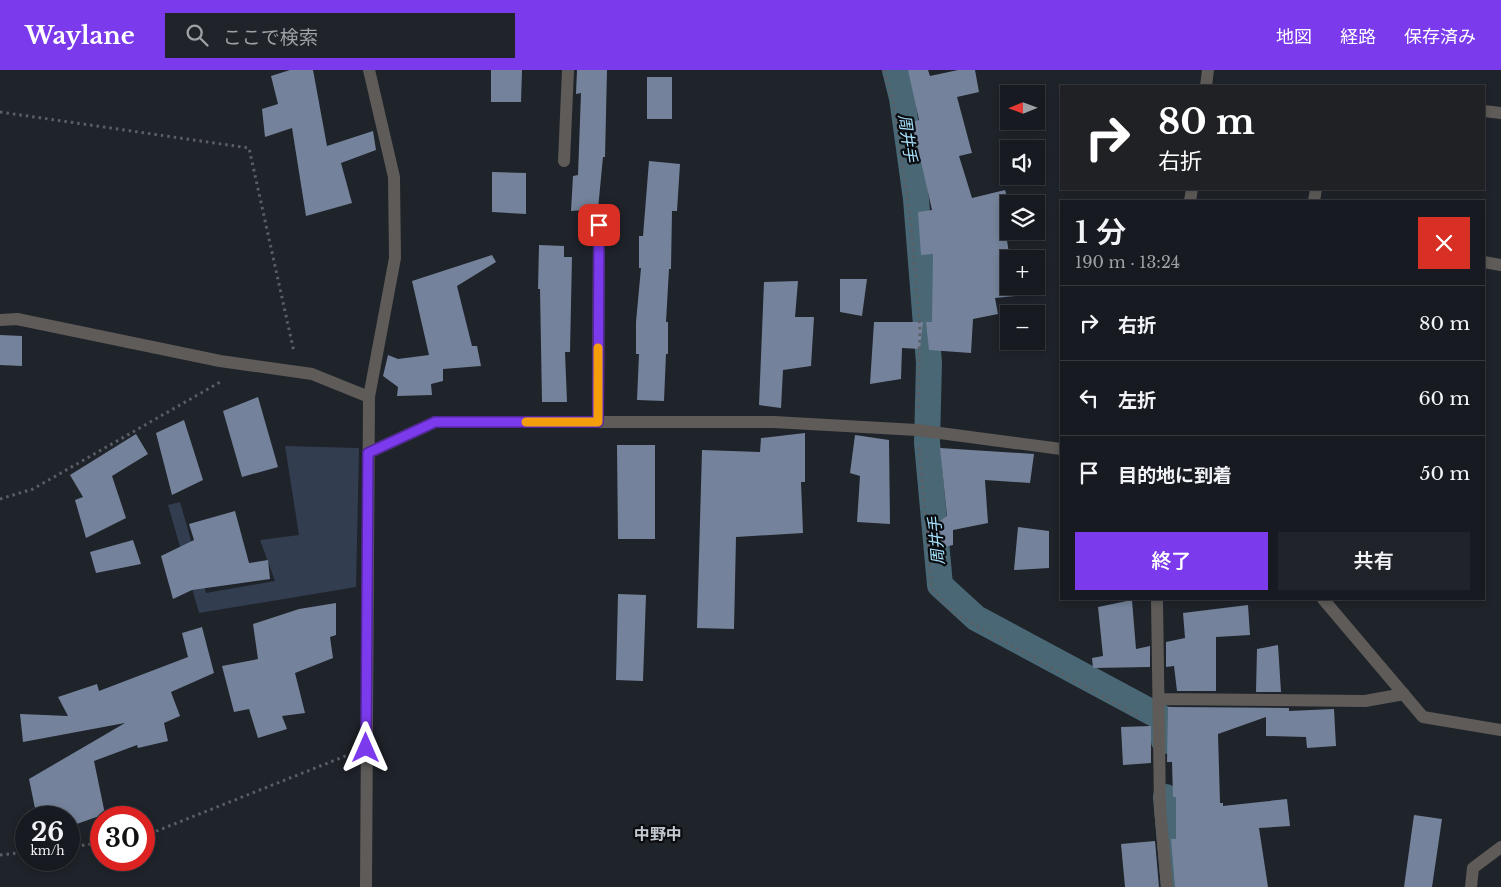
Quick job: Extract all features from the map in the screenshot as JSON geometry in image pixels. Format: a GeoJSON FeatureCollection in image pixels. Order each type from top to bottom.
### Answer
{"type":"FeatureCollection","features":[{"type":"Feature","properties":{"kind":"street"},"geometry":{"type":"LineString","coordinates":[[366,887],[369,397],[395,258],[394,177],[368,70]]}},
{"type":"Feature","properties":{"kind":"street"},"geometry":{"type":"LineString","coordinates":[[564,161],[568,70]]}},
{"type":"Feature","properties":{"kind":"street"},"geometry":{"type":"LineString","coordinates":[[1206,85],[1208,70]]}},
{"type":"Feature","properties":{"kind":"street"},"geometry":{"type":"LineString","coordinates":[[1485,111],[1501,113]]}},
{"type":"Feature","properties":{"kind":"street"},"geometry":{"type":"LineString","coordinates":[[598,422],[599,225]]}},
{"type":"Feature","properties":{"kind":"street"},"geometry":{"type":"LineString","coordinates":[[1485,262],[1501,264]]}},
{"type":"Feature","properties":{"kind":"street"},"geometry":{"type":"LineString","coordinates":[[0,320],[17,318],[250,365],[312,374],[369,397]]}},
{"type":"Feature","properties":{"kind":"street"},"geometry":{"type":"LineString","coordinates":[[368,453],[435,422],[774,422],[917,430],[1060,449]]}},
{"type":"Feature","properties":{"kind":"street"},"geometry":{"type":"LineString","coordinates":[[1157,600],[1160,808],[1167,887]]}},
{"type":"Feature","properties":{"kind":"street"},"geometry":{"type":"LineString","coordinates":[[1324,600],[1423,716],[1501,730]]}},
{"type":"Feature","properties":{"kind":"street"},"geometry":{"type":"LineString","coordinates":[[1158,699],[1365,701],[1404,694]]}},
{"type":"Feature","properties":{"kind":"street"},"geometry":{"type":"LineString","coordinates":[[1471,887],[1474,868],[1501,847]]}},
{"type":"Feature","properties":{"kind":"path"},"geometry":{"type":"LineString","coordinates":[[884,70],[894,104],[911,224],[920,330],[917,430],[932,589],[955,614],[1159,728]]}},
{"type":"Feature","properties":{"kind":"path"},"geometry":{"type":"LineString","coordinates":[[0,112],[249,148],[298,372]]}},
{"type":"Feature","properties":{"kind":"path"},"geometry":{"type":"LineString","coordinates":[[0,499],[33,489],[250,365]]}},
{"type":"Feature","properties":{"kind":"path"},"geometry":{"type":"LineString","coordinates":[[155,832],[366,748]]}},
{"type":"Feature","properties":{"kind":"path"},"geometry":{"type":"LineString","coordinates":[[0,855],[15,853]]}},
{"type":"Feature","properties":{"kind":"shaded area"},"geometry":{"type":"Polygon","coordinates":[[[285,446],[359,448],[356,587],[199,613],[168,505],[180,502],[206,593],[275,581],[260,540],[299,535],[285,446]]]}},
{"type":"Feature","properties":{"kind":"building"},"geometry":{"type":"Polygon","coordinates":[[[290,70],[313,70],[327,146],[373,131],[376,150],[341,163],[352,203],[306,216],[292,128],[265,137],[262,109],[278,104],[271,76],[290,70]]]}},
{"type":"Feature","properties":{"kind":"building"},"geometry":{"type":"Polygon","coordinates":[[[491,70],[522,70],[521,102],[491,102],[491,70]]]}},
{"type":"Feature","properties":{"kind":"building"},"geometry":{"type":"Polygon","coordinates":[[[577,70],[607,70],[605,157],[603,157],[598,209],[571,211],[573,176],[578,175],[581,93],[576,94],[577,70]]]}},
{"type":"Feature","properties":{"kind":"building"},"geometry":{"type":"Polygon","coordinates":[[[908,70],[928,70],[930,76],[958,70],[975,70],[979,92],[957,97],[972,153],[959,156],[972,198],[1005,190],[1006,195],[1000,195],[1000,240],[1007,240],[1009,250],[1000,250],[1000,295],[1015,296],[995,298],[998,314],[973,319],[971,353],[929,350],[926,322],[932,322],[933,254],[921,255],[918,212],[932,210],[912,122],[919,120],[908,70]]]}},
{"type":"Feature","properties":{"kind":"building"},"geometry":{"type":"Polygon","coordinates":[[[647,77],[672,77],[672,119],[647,119],[647,77]]]}},
{"type":"Feature","properties":{"kind":"building"},"geometry":{"type":"Polygon","coordinates":[[[649,161],[680,164],[677,211],[672,211],[671,269],[669,269],[666,322],[668,322],[668,354],[666,354],[664,401],[637,400],[639,354],[636,354],[636,322],[641,268],[639,268],[639,236],[643,236],[649,161]]]}},
{"type":"Feature","properties":{"kind":"building"},"geometry":{"type":"Polygon","coordinates":[[[492,172],[526,173],[526,214],[492,212],[492,172]]]}},
{"type":"Feature","properties":{"kind":"building"},"geometry":{"type":"Polygon","coordinates":[[[539,245],[564,246],[564,257],[572,257],[570,352],[565,352],[567,402],[542,402],[540,289],[538,289],[539,245]]]}},
{"type":"Feature","properties":{"kind":"building"},"geometry":{"type":"Polygon","coordinates":[[[492,255],[496,262],[457,286],[472,346],[477,346],[481,366],[443,369],[443,381],[431,384],[432,395],[397,396],[398,387],[383,376],[388,355],[398,359],[429,355],[412,281],[492,255]]]}},
{"type":"Feature","properties":{"kind":"building"},"geometry":{"type":"Polygon","coordinates":[[[840,279],[867,279],[862,316],[840,312],[840,279]]]}},
{"type":"Feature","properties":{"kind":"building"},"geometry":{"type":"Polygon","coordinates":[[[798,281],[795,317],[814,317],[811,366],[783,370],[781,408],[759,405],[764,282],[798,281]]]}},
{"type":"Feature","properties":{"kind":"building"},"geometry":{"type":"Polygon","coordinates":[[[874,322],[923,322],[920,349],[902,348],[901,379],[870,384],[874,322]]]}},
{"type":"Feature","properties":{"kind":"building"},"geometry":{"type":"Polygon","coordinates":[[[0,335],[22,336],[22,366],[0,365],[0,335]]]}},
{"type":"Feature","properties":{"kind":"building"},"geometry":{"type":"Polygon","coordinates":[[[258,397],[278,467],[242,477],[223,411],[258,397]]]}},
{"type":"Feature","properties":{"kind":"building"},"geometry":{"type":"Polygon","coordinates":[[[184,420],[203,480],[172,495],[156,433],[184,420]]]}},
{"type":"Feature","properties":{"kind":"building"},"geometry":{"type":"Polygon","coordinates":[[[805,433],[805,482],[801,482],[803,533],[736,537],[734,629],[697,628],[702,450],[760,452],[761,438],[805,433]]]}},
{"type":"Feature","properties":{"kind":"building"},"geometry":{"type":"Polygon","coordinates":[[[136,434],[148,454],[112,476],[126,518],[86,538],[75,500],[83,497],[70,475],[136,434]]]}},
{"type":"Feature","properties":{"kind":"building"},"geometry":{"type":"Polygon","coordinates":[[[855,435],[889,440],[890,524],[857,522],[860,476],[850,473],[855,435]]]}},
{"type":"Feature","properties":{"kind":"building"},"geometry":{"type":"Polygon","coordinates":[[[617,445],[655,445],[655,539],[618,539],[617,445]]]}},
{"type":"Feature","properties":{"kind":"building"},"geometry":{"type":"Polygon","coordinates":[[[940,448],[1034,454],[1030,483],[985,480],[988,523],[953,530],[953,545],[933,550],[927,530],[947,516],[940,448]]]}},
{"type":"Feature","properties":{"kind":"building"},"geometry":{"type":"Polygon","coordinates":[[[235,511],[249,563],[268,560],[270,579],[192,590],[173,599],[161,556],[194,540],[189,524],[235,511]]]}},
{"type":"Feature","properties":{"kind":"building"},"geometry":{"type":"Polygon","coordinates":[[[1018,527],[1049,531],[1049,568],[1014,570],[1018,527]]]}},
{"type":"Feature","properties":{"kind":"building"},"geometry":{"type":"Polygon","coordinates":[[[133,540],[141,564],[96,573],[90,552],[133,540]]]}},
{"type":"Feature","properties":{"kind":"building"},"geometry":{"type":"Polygon","coordinates":[[[618,594],[646,595],[643,681],[616,680],[618,594]]]}},
{"type":"Feature","properties":{"kind":"building"},"geometry":{"type":"Polygon","coordinates":[[[1132,600],[1136,649],[1150,646],[1150,667],[1093,668],[1092,658],[1103,656],[1098,607],[1132,600]]]}},
{"type":"Feature","properties":{"kind":"building"},"geometry":{"type":"Polygon","coordinates":[[[336,603],[336,635],[330,637],[333,658],[295,673],[305,713],[282,716],[287,729],[258,738],[249,709],[234,712],[222,666],[258,659],[253,624],[299,609],[336,603]]]}},
{"type":"Feature","properties":{"kind":"building"},"geometry":{"type":"Polygon","coordinates":[[[1248,605],[1250,635],[1216,637],[1216,691],[1177,691],[1174,666],[1166,667],[1166,642],[1185,638],[1183,613],[1248,605]]]}},
{"type":"Feature","properties":{"kind":"building"},"geometry":{"type":"Polygon","coordinates":[[[202,627],[214,673],[171,692],[180,716],[164,723],[168,741],[138,748],[137,745],[94,761],[103,806],[90,806],[90,819],[80,823],[80,806],[35,806],[29,779],[125,723],[23,742],[20,714],[68,716],[58,697],[97,684],[99,691],[188,657],[182,633],[202,627]]]}},
{"type":"Feature","properties":{"kind":"building"},"geometry":{"type":"Polygon","coordinates":[[[1278,645],[1281,692],[1256,692],[1257,649],[1278,645]]]}},
{"type":"Feature","properties":{"kind":"building"},"geometry":{"type":"Polygon","coordinates":[[[1168,707],[1289,708],[1289,711],[1334,709],[1336,746],[1307,748],[1306,737],[1266,736],[1266,717],[1218,734],[1220,803],[1223,803],[1223,806],[1287,799],[1290,826],[1259,828],[1268,887],[1175,887],[1171,839],[1176,839],[1176,797],[1173,797],[1172,762],[1167,762],[1168,707]]]}},
{"type":"Feature","properties":{"kind":"building"},"geometry":{"type":"Polygon","coordinates":[[[1151,726],[1151,763],[1123,765],[1121,727],[1151,726]]]}},
{"type":"Feature","properties":{"kind":"building"},"geometry":{"type":"Polygon","coordinates":[[[1414,815],[1442,819],[1432,887],[1404,887],[1414,815]]]}},
{"type":"Feature","properties":{"kind":"building"},"geometry":{"type":"Polygon","coordinates":[[[1155,841],[1159,887],[1125,887],[1121,844],[1155,841]]]}},
{"type":"Feature","properties":{"kind":"waterway","name":"周井手"},"geometry":{"type":"LineString","coordinates":[[895,70],[902,98],[916,199],[929,363],[927,443],[940,585],[976,618],[1164,719],[1164,741]]}},
{"type":"Feature","properties":{"kind":"waterway","name":"周井手"},"geometry":{"type":"LineString","coordinates":[[1166,797],[1174,887]]}},
{"type":"Feature","properties":{"kind":"slow traffic"},"geometry":{"type":"LineString","coordinates":[[526,422],[598,422],[598,348]]}},
{"type":"Feature","properties":{"kind":"district","name":"中野中"},"geometry":{"type":"Point","coordinates":[658,834]}},
{"type":"Feature","properties":{"kind":"route"},"geometry":{"type":"LineString","coordinates":[[366,748],[368,453],[435,422],[598,422],[599,225]]}}]}
